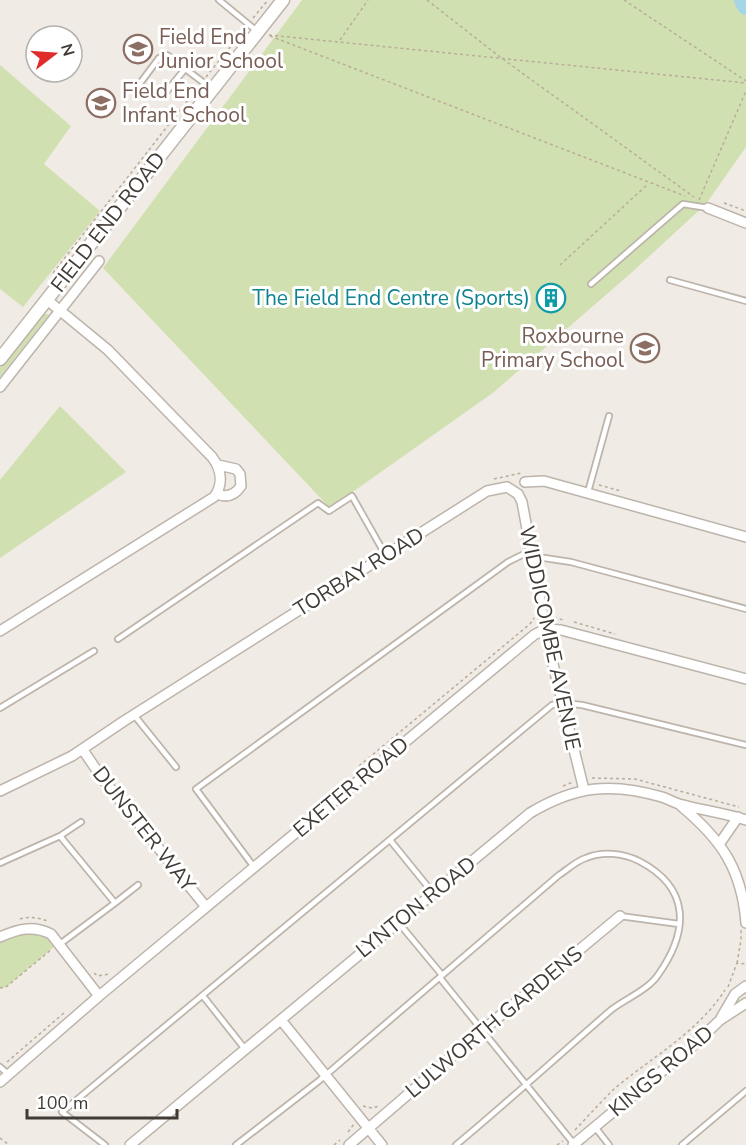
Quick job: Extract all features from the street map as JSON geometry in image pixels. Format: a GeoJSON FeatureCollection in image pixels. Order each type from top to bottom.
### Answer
{"type":"FeatureCollection","features":[{"type":"Feature","properties":{"kind":"street","name":"FIELD END ROAD"},"geometry":{"type":"LineString","coordinates":[[0,359],[207,85],[254,28],[283,0]]}},
{"type":"Feature","properties":{"kind":"street"},"geometry":{"type":"LineString","coordinates":[[708,208],[746,223]]}},
{"type":"Feature","properties":{"kind":"street"},"geometry":{"type":"LineString","coordinates":[[0,387],[99,261]]}},
{"type":"Feature","properties":{"kind":"street"},"geometry":{"type":"LineString","coordinates":[[46,299],[108,350],[218,465],[236,469],[240,474],[241,486],[233,495],[217,494]]}},
{"type":"Feature","properties":{"kind":"street"},"geometry":{"type":"LineString","coordinates":[[0,631],[217,494],[220,485],[218,465]]}},
{"type":"Feature","properties":{"kind":"street"},"geometry":{"type":"LineString","coordinates":[[526,477],[589,488],[746,537]]}},
{"type":"Feature","properties":{"kind":"street","name":"TORBAY ROAD"},"geometry":{"type":"LineString","coordinates":[[1,789],[83,750],[134,715],[488,491],[507,486],[513,489]]}},
{"type":"Feature","properties":{"kind":"street","name":"WIDDICOMBE AVENUE"},"geometry":{"type":"LineString","coordinates":[[513,489],[522,502],[545,629],[584,790]]}},
{"type":"Feature","properties":{"kind":"street"},"geometry":{"type":"LineString","coordinates":[[545,629],[561,630],[746,678]]}},
{"type":"Feature","properties":{"kind":"street","name":"EXETER ROAD"},"geometry":{"type":"LineString","coordinates":[[0,1082],[3,1070],[99,996],[534,635],[545,629]]}},
{"type":"Feature","properties":{"kind":"street","name":"DUNSTER WAY"},"geometry":{"type":"LineString","coordinates":[[83,750],[102,778],[206,907]]}},
{"type":"Feature","properties":{"kind":"street","name":"LYNTON ROAD"},"geometry":{"type":"LineString","coordinates":[[130,1145],[530,813],[550,801],[584,790],[618,789],[662,797],[678,804],[742,819]]}},
{"type":"Feature","properties":{"kind":"street"},"geometry":{"type":"LineString","coordinates":[[678,804],[720,843],[740,886],[743,927]]}},
{"type":"Feature","properties":{"kind":"street"},"geometry":{"type":"LineString","coordinates":[[720,843],[742,819]]}},
{"type":"Feature","properties":{"kind":"street","name":"LULWORTH GARDENS"},"geometry":{"type":"LineString","coordinates":[[349,1145],[483,1029],[620,916]]}},
{"type":"Feature","properties":{"kind":"street"},"geometry":{"type":"LineString","coordinates":[[0,937],[26,928],[42,929],[51,934],[99,996]]}},
{"type":"Feature","properties":{"kind":"street","name":"KINGS ROAD"},"geometry":{"type":"LineString","coordinates":[[720,1020],[735,994],[746,986]]}},
{"type":"Feature","properties":{"kind":"street","name":"KINGS ROAD"},"geometry":{"type":"LineString","coordinates":[[572,1142],[595,1127],[696,1043],[720,1020],[746,1003]]}},
{"type":"Feature","properties":{"kind":"street"},"geometry":{"type":"LineString","coordinates":[[281,1020],[382,1145]]}},
{"type":"Feature","properties":{"kind":"lane"},"geometry":{"type":"LineString","coordinates":[[219,0],[254,28]]}},
{"type":"Feature","properties":{"kind":"lane"},"geometry":{"type":"LineString","coordinates":[[138,86],[159,58],[164,55],[207,85]]}},
{"type":"Feature","properties":{"kind":"lane"},"geometry":{"type":"LineString","coordinates":[[162,97],[185,69]]}},
{"type":"Feature","properties":{"kind":"lane"},"geometry":{"type":"LineString","coordinates":[[591,284],[683,204],[708,208]]}},
{"type":"Feature","properties":{"kind":"lane"},"geometry":{"type":"LineString","coordinates":[[670,280],[746,302]]}},
{"type":"Feature","properties":{"kind":"lane"},"geometry":{"type":"LineString","coordinates":[[589,488],[609,416]]}},
{"type":"Feature","properties":{"kind":"lane","name":"TORBAY ROAD"},"geometry":{"type":"LineString","coordinates":[[513,489],[526,477]]}},
{"type":"Feature","properties":{"kind":"lane"},"geometry":{"type":"LineString","coordinates":[[118,639],[318,503],[329,511],[352,496],[386,556]]}},
{"type":"Feature","properties":{"kind":"lane"},"geometry":{"type":"LineString","coordinates":[[255,868],[196,789],[508,562],[531,554],[571,562],[746,609]]}},
{"type":"Feature","properties":{"kind":"lane"},"geometry":{"type":"LineString","coordinates":[[0,708],[94,651]]}},
{"type":"Feature","properties":{"kind":"lane"},"geometry":{"type":"LineString","coordinates":[[105,1145],[62,1112],[552,705],[563,703],[582,705],[746,745]]}},
{"type":"Feature","properties":{"kind":"lane"},"geometry":{"type":"LineString","coordinates":[[134,715],[176,767]]}},
{"type":"Feature","properties":{"kind":"lane"},"geometry":{"type":"LineString","coordinates":[[0,863],[60,836],[81,822]]}},
{"type":"Feature","properties":{"kind":"lane"},"geometry":{"type":"LineString","coordinates":[[60,836],[114,903]]}},
{"type":"Feature","properties":{"kind":"lane"},"geometry":{"type":"LineString","coordinates":[[390,840],[433,893]]}},
{"type":"Feature","properties":{"kind":"lane"},"geometry":{"type":"LineString","coordinates":[[236,1145],[325,1075],[559,875],[586,858],[608,853],[630,857],[655,870],[675,892],[679,912],[679,934],[672,953],[656,978],[613,1009],[526,1087],[456,1145]]}},
{"type":"Feature","properties":{"kind":"lane"},"geometry":{"type":"LineString","coordinates":[[58,945],[138,885]]}},
{"type":"Feature","properties":{"kind":"lane"},"geometry":{"type":"LineString","coordinates":[[620,916],[679,924]]}},
{"type":"Feature","properties":{"kind":"lane"},"geometry":{"type":"LineString","coordinates":[[398,922],[526,1087],[572,1142]]}},
{"type":"Feature","properties":{"kind":"lane"},"geometry":{"type":"LineString","coordinates":[[203,996],[245,1049]]}},
{"type":"Feature","properties":{"kind":"lane"},"geometry":{"type":"LineString","coordinates":[[682,1145],[746,1091]]}},
{"type":"Feature","properties":{"kind":"lane"},"geometry":{"type":"LineString","coordinates":[[595,1127],[609,1145]]}},
{"type":"Feature","properties":{"kind":"path"},"geometry":{"type":"LineString","coordinates":[[48,279],[254,28],[268,0]]}},
{"type":"Feature","properties":{"kind":"path"},"geometry":{"type":"LineString","coordinates":[[339,41],[368,0]]}},
{"type":"Feature","properties":{"kind":"path"},"geometry":{"type":"LineString","coordinates":[[427,0],[500,57],[699,201]]}},
{"type":"Feature","properties":{"kind":"path"},"geometry":{"type":"LineString","coordinates":[[624,0],[746,82]]}},
{"type":"Feature","properties":{"kind":"path"},"geometry":{"type":"LineString","coordinates":[[699,201],[267,35],[746,82]]}},
{"type":"Feature","properties":{"kind":"path"},"geometry":{"type":"LineString","coordinates":[[699,201],[746,91]]}},
{"type":"Feature","properties":{"kind":"path"},"geometry":{"type":"LineString","coordinates":[[560,264],[648,183]]}},
{"type":"Feature","properties":{"kind":"path"},"geometry":{"type":"LineString","coordinates":[[491,480],[526,477]]}},
{"type":"Feature","properties":{"kind":"path"},"geometry":{"type":"LineString","coordinates":[[589,488],[626,493]]}},
{"type":"Feature","properties":{"kind":"path"},"geometry":{"type":"LineString","coordinates":[[662,797],[668,786],[746,809]]}},
{"type":"Feature","properties":{"kind":"path"},"geometry":{"type":"LineString","coordinates":[[557,1145],[572,1142],[614,1090],[694,1027],[715,1006],[728,986],[736,963],[743,927]]}},
{"type":"Feature","properties":{"kind":"path"},"geometry":{"type":"LineString","coordinates":[[0,988],[6,987],[58,945]]}},
{"type":"Feature","properties":{"kind":"path"},"geometry":{"type":"LineString","coordinates":[[736,963],[746,964]]}},
{"type":"Feature","properties":{"kind":"path"},"geometry":{"type":"LineString","coordinates":[[3,1070],[66,1011]]}},
{"type":"Feature","properties":{"kind":"path"},"geometry":{"type":"LineString","coordinates":[[0,1138],[9,1145]]}},
{"type":"Feature","properties":{"kind":"green space"},"geometry":{"type":"Polygon","coordinates":[[[302,0],[746,0],[746,147],[706,204],[630,274],[494,392],[330,508],[103,268],[302,0]]]}},
{"type":"Feature","properties":{"kind":"green space"},"geometry":{"type":"Polygon","coordinates":[[[0,65],[71,126],[44,164],[100,211],[23,307],[0,289],[0,65]]]}},
{"type":"Feature","properties":{"kind":"green space"},"geometry":{"type":"Polygon","coordinates":[[[43,313],[49,315],[0,377],[0,368],[43,313]]]}},
{"type":"Feature","properties":{"kind":"green space"},"geometry":{"type":"Polygon","coordinates":[[[60,406],[126,472],[0,558],[0,480],[60,406]]]}},
{"type":"Feature","properties":{"kind":"green space"},"geometry":{"type":"Polygon","coordinates":[[[21,934],[44,934],[55,946],[6,987],[0,988],[0,943],[21,934]]]}},
{"type":"Feature","properties":{"kind":"waterway"},"geometry":{"type":"LineString","coordinates":[[743,0],[746,6]]}},
{"type":"Feature","properties":{"kind":"place","name":"Field End Junior School"},"geometry":{"type":"Point","coordinates":[138,49]}},
{"type":"Feature","properties":{"kind":"place","name":"Field End Infant School"},"geometry":{"type":"Point","coordinates":[101,103]}},
{"type":"Feature","properties":{"kind":"place","name":"The Field End Centre (Sports)"},"geometry":{"type":"Point","coordinates":[551,298]}},
{"type":"Feature","properties":{"kind":"place","name":"Roxbourne Primary School"},"geometry":{"type":"Point","coordinates":[645,348]}}]}
